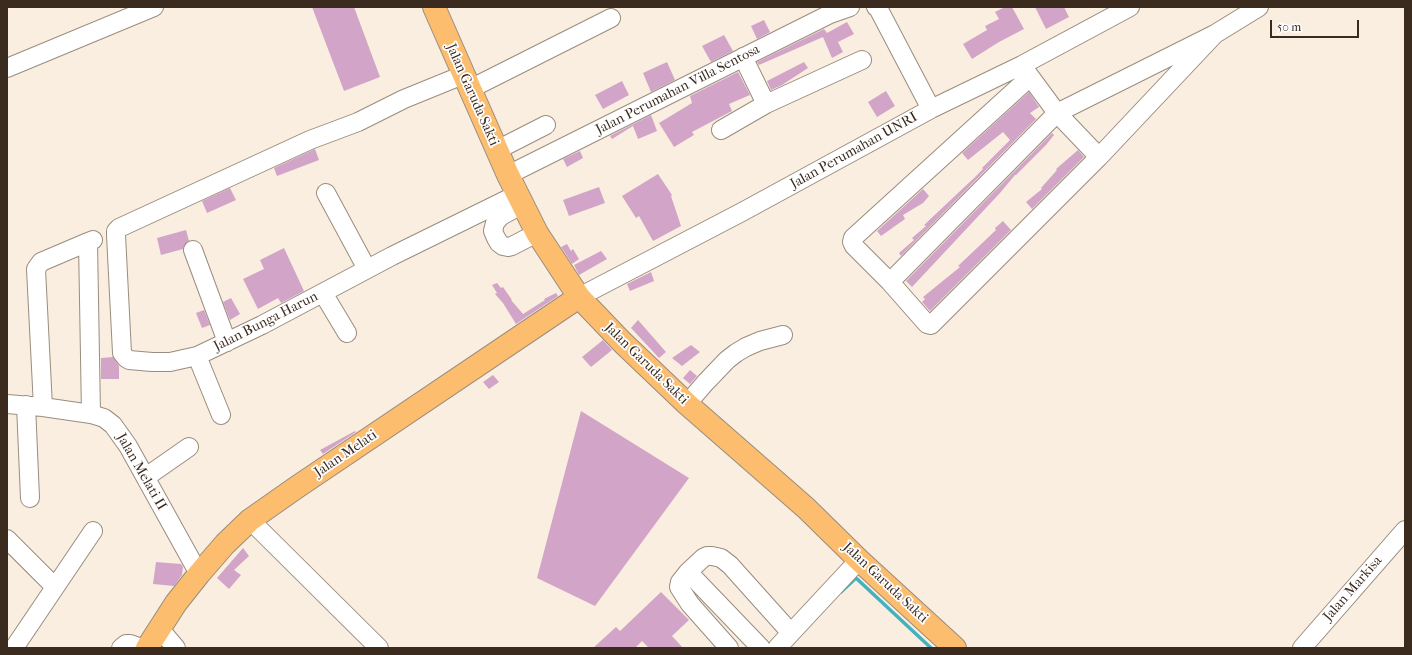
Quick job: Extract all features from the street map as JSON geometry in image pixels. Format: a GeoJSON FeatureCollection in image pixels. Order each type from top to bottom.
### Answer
{"type":"FeatureCollection","features":[{"type":"Feature","properties":{"kind":"main road","name":"Jalan Garuda Sakti"},"geometry":{"type":"LineString","coordinates":[[434,7],[466,82],[516,191],[537,232],[579,296],[622,342],[687,404],[806,508],[859,560],[955,648]]}},
{"type":"Feature","properties":{"kind":"main road","name":"Jalan Melati"},"geometry":{"type":"LineString","coordinates":[[147,648],[176,603],[199,574],[224,544],[250,520],[579,296]]}},
{"type":"Feature","properties":{"kind":"street"},"geometry":{"type":"LineString","coordinates":[[7,68],[154,7]]}},
{"type":"Feature","properties":{"kind":"street","name":"Jalan Perumahan Villa Sentosa"},"geometry":{"type":"LineString","coordinates":[[516,191],[743,57],[830,14],[850,7]]}},
{"type":"Feature","properties":{"kind":"street"},"geometry":{"type":"LineString","coordinates":[[876,7],[878,8],[931,109]]}},
{"type":"Feature","properties":{"kind":"street","name":"Jalan Perumahan UNRI"},"geometry":{"type":"LineString","coordinates":[[579,296],[742,212],[931,109],[1026,71],[1130,7]]}},
{"type":"Feature","properties":{"kind":"street"},"geometry":{"type":"LineString","coordinates":[[890,282],[1057,113],[1215,34],[1259,7]]}},
{"type":"Feature","properties":{"kind":"street"},"geometry":{"type":"LineString","coordinates":[[466,82],[611,18]]}},
{"type":"Feature","properties":{"kind":"street"},"geometry":{"type":"LineString","coordinates":[[1099,157],[1057,113],[1026,71],[853,238],[852,242],[854,246],[890,282],[927,324],[931,325],[1099,157],[1215,34]]}},
{"type":"Feature","properties":{"kind":"street"},"geometry":{"type":"LineString","coordinates":[[743,57],[766,104]]}},
{"type":"Feature","properties":{"kind":"street"},"geometry":{"type":"LineString","coordinates":[[721,130],[766,104],[862,60]]}},
{"type":"Feature","properties":{"kind":"street","name":"Jalan Bunga Harun"},"geometry":{"type":"LineString","coordinates":[[466,82],[404,100],[358,122],[310,140],[119,228],[116,231],[116,235],[122,348],[124,356],[129,360],[152,362],[170,362],[197,356],[323,293],[516,191]]}},
{"type":"Feature","properties":{"kind":"street"},"geometry":{"type":"LineString","coordinates":[[497,150],[546,125]]}},
{"type":"Feature","properties":{"kind":"street"},"geometry":{"type":"LineString","coordinates":[[516,191],[493,227],[496,238],[503,246],[508,247],[537,232]]}},
{"type":"Feature","properties":{"kind":"street"},"geometry":{"type":"LineString","coordinates":[[326,193],[367,269]]}},
{"type":"Feature","properties":{"kind":"street"},"geometry":{"type":"LineString","coordinates":[[30,498],[34,406],[36,269],[41,262],[90,241],[91,414]]}},
{"type":"Feature","properties":{"kind":"street"},"geometry":{"type":"LineString","coordinates":[[193,250],[227,342]]}},
{"type":"Feature","properties":{"kind":"street"},"geometry":{"type":"LineString","coordinates":[[323,293],[347,333]]}},
{"type":"Feature","properties":{"kind":"street"},"geometry":{"type":"LineString","coordinates":[[687,404],[727,360],[736,353],[760,341],[783,335]]}},
{"type":"Feature","properties":{"kind":"street"},"geometry":{"type":"LineString","coordinates":[[197,356],[220,415]]}},
{"type":"Feature","properties":{"kind":"street","name":"Jalan Melati II"},"geometry":{"type":"LineString","coordinates":[[7,404],[34,406],[91,414],[104,418],[113,425],[128,446],[146,477],[199,574]]}},
{"type":"Feature","properties":{"kind":"street"},"geometry":{"type":"LineString","coordinates":[[146,477],[188,447]]}},
{"type":"Feature","properties":{"kind":"street"},"geometry":{"type":"LineString","coordinates":[[250,520],[378,648]]}},
{"type":"Feature","properties":{"kind":"street","name":"Jalan Markisa"},"geometry":{"type":"LineString","coordinates":[[1302,648],[1405,530]]}},
{"type":"Feature","properties":{"kind":"street"},"geometry":{"type":"LineString","coordinates":[[14,648],[93,531]]}},
{"type":"Feature","properties":{"kind":"street"},"geometry":{"type":"LineString","coordinates":[[7,539],[55,587]]}},
{"type":"Feature","properties":{"kind":"street"},"geometry":{"type":"LineString","coordinates":[[729,648],[690,604],[680,590],[680,582],[688,572],[707,556],[721,558],[730,565],[791,633]]}},
{"type":"Feature","properties":{"kind":"street"},"geometry":{"type":"LineString","coordinates":[[777,648],[859,560]]}},
{"type":"Feature","properties":{"kind":"street"},"geometry":{"type":"LineString","coordinates":[[688,572],[761,648]]}},
{"type":"Feature","properties":{"kind":"street"},"geometry":{"type":"LineString","coordinates":[[159,628],[176,648]]}},
{"type":"Feature","properties":{"kind":"street"},"geometry":{"type":"LineString","coordinates":[[121,648],[126,644],[130,644],[141,648]]}},
{"type":"Feature","properties":{"kind":"building"},"geometry":{"type":"Polygon","coordinates":[[[312,7],[354,7],[380,77],[344,91],[312,7]]]}},
{"type":"Feature","properties":{"kind":"building"},"geometry":{"type":"Polygon","coordinates":[[[1005,7],[1012,7],[1024,29],[999,42],[972,59],[963,44],[987,30],[985,26],[999,19],[995,12],[1005,7]]]}},
{"type":"Feature","properties":{"kind":"building"},"geometry":{"type":"Polygon","coordinates":[[[1035,7],[1064,7],[1069,17],[1046,29],[1035,7]]]}},
{"type":"Feature","properties":{"kind":"building"},"geometry":{"type":"Polygon","coordinates":[[[764,20],[770,32],[757,39],[751,26],[764,20]]]}},
{"type":"Feature","properties":{"kind":"building"},"geometry":{"type":"Polygon","coordinates":[[[847,22],[854,34],[838,42],[843,52],[832,58],[823,37],[759,65],[757,62],[824,29],[827,33],[847,22]]]}},
{"type":"Feature","properties":{"kind":"building"},"geometry":{"type":"Polygon","coordinates":[[[724,35],[733,51],[711,62],[702,46],[724,35]]]}},
{"type":"Feature","properties":{"kind":"building"},"geometry":{"type":"Polygon","coordinates":[[[667,62],[675,80],[651,92],[643,73],[667,62]]]}},
{"type":"Feature","properties":{"kind":"building"},"geometry":{"type":"Polygon","coordinates":[[[804,62],[808,68],[782,85],[771,90],[767,81],[804,62]]]}},
{"type":"Feature","properties":{"kind":"building"},"geometry":{"type":"Polygon","coordinates":[[[738,72],[750,95],[729,104],[732,111],[692,132],[694,135],[674,147],[659,123],[692,103],[690,96],[738,72]]]}},
{"type":"Feature","properties":{"kind":"building"},"geometry":{"type":"Polygon","coordinates":[[[622,81],[629,95],[603,109],[595,95],[622,81]]]}},
{"type":"Feature","properties":{"kind":"building"},"geometry":{"type":"Polygon","coordinates":[[[886,91],[895,106],[877,117],[868,102],[886,91]]]}},
{"type":"Feature","properties":{"kind":"building"},"geometry":{"type":"Polygon","coordinates":[[[1029,92],[1039,107],[1030,113],[1036,119],[901,256],[899,253],[914,240],[912,238],[926,226],[924,225],[974,178],[1010,140],[1003,132],[968,160],[962,153],[1029,92]]]}},
{"type":"Feature","properties":{"kind":"building"},"geometry":{"type":"Polygon","coordinates":[[[651,115],[657,131],[638,139],[633,126],[612,139],[610,136],[651,115]]]}},
{"type":"Feature","properties":{"kind":"building"},"geometry":{"type":"Polygon","coordinates":[[[1052,133],[1054,135],[1046,145],[1015,175],[912,287],[906,281],[1052,133]]]}},
{"type":"Feature","properties":{"kind":"building"},"geometry":{"type":"Polygon","coordinates":[[[315,149],[319,160],[277,176],[274,168],[315,149]]]}},
{"type":"Feature","properties":{"kind":"building"},"geometry":{"type":"Polygon","coordinates":[[[1078,150],[1084,157],[1032,209],[1026,202],[1042,189],[1041,188],[1057,170],[1056,169],[1078,150]]]}},
{"type":"Feature","properties":{"kind":"building"},"geometry":{"type":"Polygon","coordinates":[[[580,151],[583,158],[567,167],[563,159],[580,151]]]}},
{"type":"Feature","properties":{"kind":"building"},"geometry":{"type":"Polygon","coordinates":[[[658,174],[672,195],[671,196],[681,226],[653,241],[639,216],[636,218],[622,196],[658,174]]]}},
{"type":"Feature","properties":{"kind":"building"},"geometry":{"type":"Polygon","coordinates":[[[599,187],[605,203],[569,216],[563,200],[599,187]]]}},
{"type":"Feature","properties":{"kind":"building"},"geometry":{"type":"Polygon","coordinates":[[[230,188],[236,200],[207,213],[202,201],[230,188]]]}},
{"type":"Feature","properties":{"kind":"building"},"geometry":{"type":"Polygon","coordinates":[[[923,189],[929,196],[923,203],[903,215],[905,219],[881,236],[877,231],[923,189]]]}},
{"type":"Feature","properties":{"kind":"building"},"geometry":{"type":"Polygon","coordinates":[[[1003,221],[1011,230],[930,311],[922,302],[925,299],[923,297],[960,267],[958,266],[996,230],[995,228],[1003,221]]]}},
{"type":"Feature","properties":{"kind":"building"},"geometry":{"type":"Polygon","coordinates":[[[186,230],[189,241],[185,244],[183,249],[161,255],[157,238],[186,230]]]}},
{"type":"Feature","properties":{"kind":"building"},"geometry":{"type":"Polygon","coordinates":[[[567,244],[571,251],[573,249],[579,259],[572,264],[561,247],[567,244]]]}},
{"type":"Feature","properties":{"kind":"building"},"geometry":{"type":"Polygon","coordinates":[[[284,248],[304,291],[281,303],[278,298],[258,309],[243,279],[264,269],[260,260],[284,248]]]}},
{"type":"Feature","properties":{"kind":"building"},"geometry":{"type":"Polygon","coordinates":[[[601,251],[607,259],[579,275],[574,265],[601,251]]]}},
{"type":"Feature","properties":{"kind":"building"},"geometry":{"type":"Polygon","coordinates":[[[651,272],[654,281],[630,291],[627,284],[651,272]]]}},
{"type":"Feature","properties":{"kind":"building"},"geometry":{"type":"Polygon","coordinates":[[[497,283],[501,288],[503,287],[511,300],[523,314],[545,300],[544,299],[556,293],[558,296],[516,324],[503,303],[495,294],[497,293],[492,285],[497,283]]]}},
{"type":"Feature","properties":{"kind":"building"},"geometry":{"type":"Polygon","coordinates":[[[231,298],[240,314],[230,320],[223,302],[231,298]]]}},
{"type":"Feature","properties":{"kind":"building"},"geometry":{"type":"Polygon","coordinates":[[[204,310],[210,325],[202,328],[196,313],[204,310]]]}},
{"type":"Feature","properties":{"kind":"building"},"geometry":{"type":"Polygon","coordinates":[[[638,320],[666,352],[659,358],[631,328],[638,320]]]}},
{"type":"Feature","properties":{"kind":"building"},"geometry":{"type":"Polygon","coordinates":[[[603,340],[612,350],[591,367],[582,357],[603,340]]]}},
{"type":"Feature","properties":{"kind":"building"},"geometry":{"type":"Polygon","coordinates":[[[691,345],[700,352],[682,366],[672,358],[691,345]]]}},
{"type":"Feature","properties":{"kind":"building"},"geometry":{"type":"Polygon","coordinates":[[[113,357],[119,366],[119,379],[101,379],[101,358],[113,357]]]}},
{"type":"Feature","properties":{"kind":"building"},"geometry":{"type":"Polygon","coordinates":[[[690,370],[697,376],[690,384],[683,378],[690,370]]]}},
{"type":"Feature","properties":{"kind":"building"},"geometry":{"type":"Polygon","coordinates":[[[493,375],[499,382],[489,389],[483,382],[493,375]]]}},
{"type":"Feature","properties":{"kind":"building"},"geometry":{"type":"Polygon","coordinates":[[[581,411],[689,478],[595,606],[537,578],[581,411]]]}},
{"type":"Feature","properties":{"kind":"building"},"geometry":{"type":"Polygon","coordinates":[[[355,431],[356,432],[323,454],[320,450],[355,431]]]}},
{"type":"Feature","properties":{"kind":"building"},"geometry":{"type":"Polygon","coordinates":[[[243,548],[249,556],[234,570],[241,575],[229,589],[217,578],[243,548]]]}},
{"type":"Feature","properties":{"kind":"building"},"geometry":{"type":"Polygon","coordinates":[[[156,562],[181,564],[183,567],[182,575],[174,586],[153,584],[156,562]]]}},
{"type":"Feature","properties":{"kind":"building"},"geometry":{"type":"Polygon","coordinates":[[[661,592],[689,620],[672,636],[683,648],[649,648],[642,641],[635,648],[593,648],[616,627],[620,631],[661,592]]]}},
{"type":"Feature","properties":{"kind":"waterway"},"geometry":{"type":"LineString","coordinates":[[841,592],[856,578],[931,648]]}}]}
